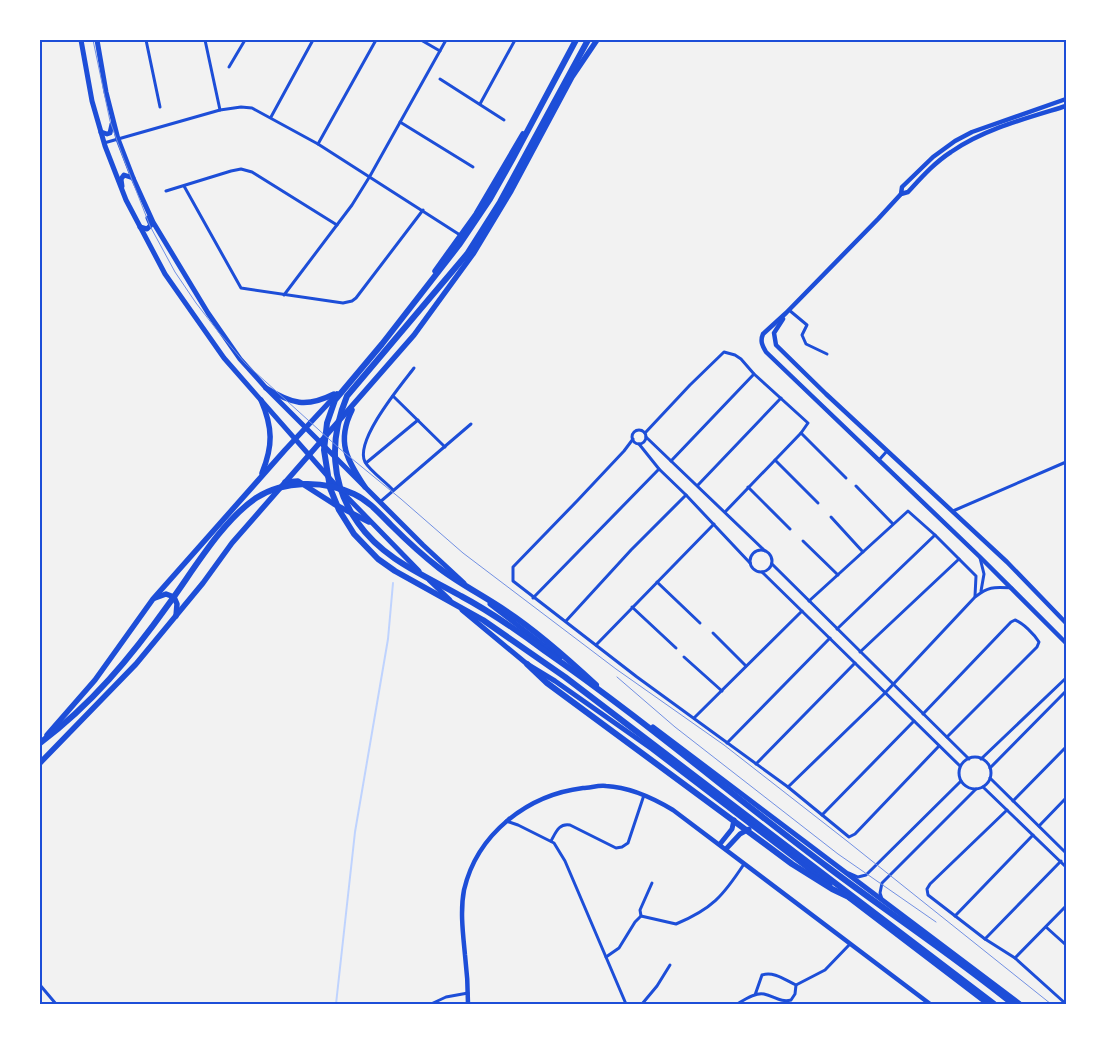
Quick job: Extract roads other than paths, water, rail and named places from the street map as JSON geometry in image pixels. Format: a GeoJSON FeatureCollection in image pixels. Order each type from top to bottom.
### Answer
{"type":"FeatureCollection","features":[{"type":"Feature","properties":{"kind":"highway"},"geometry":{"type":"LineString","coordinates":[[575,40],[490,199],[464,238],[336,400],[327,423],[324,450],[330,488],[339,510],[354,534],[378,559],[394,571],[445,598],[509,637],[565,677],[994,1004]]}},
{"type":"Feature","properties":{"kind":"highway"},"geometry":{"type":"LineString","coordinates":[[588,40],[500,202],[467,254],[347,396],[340,414],[334,452],[338,482],[345,502],[357,522],[373,542],[399,562],[492,614],[546,651],[830,868],[980,977],[1013,1004]]}},
{"type":"Feature","properties":{"kind":"highway"},"geometry":{"type":"LineString","coordinates":[[40,743],[65,724],[101,690],[137,647],[219,534],[239,511],[258,497],[282,487],[307,483],[333,487],[354,494],[366,502],[438,568],[522,623],[578,667],[621,708]]}},
{"type":"Feature","properties":{"kind":"highway"},"geometry":{"type":"LineString","coordinates":[[528,664],[547,683],[792,864],[832,889],[865,906]]}},
{"type":"Feature","properties":{"kind":"main road"},"geometry":{"type":"LineString","coordinates":[[81,40],[92,101],[104,143],[123,194],[165,274],[204,332],[239,376],[369,522],[450,600],[528,664],[652,749],[988,1004]]}},
{"type":"Feature","properties":{"kind":"main road"},"geometry":{"type":"LineString","coordinates":[[97,40],[118,139],[148,212],[178,266],[208,313],[240,358],[266,388],[423,545],[478,594],[561,659],[1020,1004]]}},
{"type":"Feature","properties":{"kind":"main road"},"geometry":{"type":"LineString","coordinates":[[40,743],[95,680],[153,599],[339,391],[422,290],[476,214],[575,40]]}},
{"type":"Feature","properties":{"kind":"main road"},"geometry":{"type":"LineString","coordinates":[[40,763],[124,677],[204,583],[232,543],[414,335],[473,254],[510,191],[572,77],[597,40]]}},
{"type":"Feature","properties":{"kind":"main road"},"geometry":{"type":"LineString","coordinates":[[101,132],[110,133],[112,130],[112,116]]}},
{"type":"Feature","properties":{"kind":"main road"},"geometry":{"type":"LineString","coordinates":[[123,194],[122,177],[124,175],[133,178]]}},
{"type":"Feature","properties":{"kind":"main road"},"geometry":{"type":"LineString","coordinates":[[140,227],[147,229],[150,227],[148,212]]}},
{"type":"Feature","properties":{"kind":"main road"},"geometry":{"type":"LineString","coordinates":[[266,388],[289,401],[301,403],[316,402],[339,391]]}},
{"type":"Feature","properties":{"kind":"main road"},"geometry":{"type":"LineString","coordinates":[[260,478],[268,457],[271,438],[261,400]]}},
{"type":"Feature","properties":{"kind":"main road"},"geometry":{"type":"LineString","coordinates":[[355,403],[347,421],[344,450],[349,462],[365,487]]}},
{"type":"Feature","properties":{"kind":"main road"},"geometry":{"type":"LineString","coordinates":[[326,475],[324,466],[327,461],[331,459],[339,460]]}},
{"type":"Feature","properties":{"kind":"main road"},"geometry":{"type":"LineString","coordinates":[[285,482],[298,482],[369,522]]}},
{"type":"Feature","properties":{"kind":"main road"},"geometry":{"type":"LineString","coordinates":[[153,599],[166,594],[174,596],[178,606],[175,617]]}},
{"type":"Feature","properties":{"kind":"main road"},"geometry":{"type":"LineString","coordinates":[[720,844],[732,829],[733,816],[728,807]]}},
{"type":"Feature","properties":{"kind":"main road"},"geometry":{"type":"LineString","coordinates":[[726,849],[744,831],[760,831]]}},
{"type":"Feature","properties":{"kind":"street"},"geometry":{"type":"LineString","coordinates":[[146,40],[160,107]]}},
{"type":"Feature","properties":{"kind":"street"},"geometry":{"type":"LineString","coordinates":[[204,40],[220,110]]}},
{"type":"Feature","properties":{"kind":"street"},"geometry":{"type":"LineString","coordinates":[[229,67],[245,40]]}},
{"type":"Feature","properties":{"kind":"street"},"geometry":{"type":"LineString","coordinates":[[271,117],[313,40]]}},
{"type":"Feature","properties":{"kind":"street"},"geometry":{"type":"LineString","coordinates":[[318,144],[376,40]]}},
{"type":"Feature","properties":{"kind":"street"},"geometry":{"type":"LineString","coordinates":[[421,40],[440,51]]}},
{"type":"Feature","properties":{"kind":"street"},"geometry":{"type":"LineString","coordinates":[[284,295],[337,226],[370,176],[446,40]]}},
{"type":"Feature","properties":{"kind":"street"},"geometry":{"type":"LineString","coordinates":[[480,104],[515,40]]}},
{"type":"Feature","properties":{"kind":"street"},"geometry":{"type":"LineString","coordinates":[[440,79],[504,120]]}},
{"type":"Feature","properties":{"kind":"street"},"geometry":{"type":"LineString","coordinates":[[901,194],[902,187],[917,171],[955,141],[987,125],[1066,99]]}},
{"type":"Feature","properties":{"kind":"street"},"geometry":{"type":"LineString","coordinates":[[1066,106],[1001,127],[959,147],[938,162],[908,192],[901,194],[761,338],[766,352],[1012,588],[1066,643]]}},
{"type":"Feature","properties":{"kind":"street"},"geometry":{"type":"LineString","coordinates":[[104,143],[220,110],[252,108],[318,144],[460,235]]}},
{"type":"Feature","properties":{"kind":"street"},"geometry":{"type":"LineString","coordinates":[[400,122],[474,167]]}},
{"type":"Feature","properties":{"kind":"street"},"geometry":{"type":"LineString","coordinates":[[166,191],[241,169],[274,185],[337,226]]}},
{"type":"Feature","properties":{"kind":"street"},"geometry":{"type":"LineString","coordinates":[[184,186],[241,288],[244,290],[343,303],[352,301],[423,210]]}},
{"type":"Feature","properties":{"kind":"street"},"geometry":{"type":"LineString","coordinates":[[788,311],[807,325],[802,335],[806,344],[827,354]]}},
{"type":"Feature","properties":{"kind":"street"},"geometry":{"type":"LineString","coordinates":[[788,311],[774,333],[776,345],[1007,562],[1066,623]]}},
{"type":"Feature","properties":{"kind":"street"},"geometry":{"type":"LineString","coordinates":[[725,512],[802,433],[808,423],[754,374],[741,359],[724,352],[645,433],[644,442],[636,442],[624,451],[513,567],[512,582],[788,787],[849,837],[855,834],[940,746]]}},
{"type":"Feature","properties":{"kind":"street"},"geometry":{"type":"LineString","coordinates":[[393,490],[366,462],[363,453],[367,436],[414,368]]}},
{"type":"Feature","properties":{"kind":"street"},"geometry":{"type":"LineString","coordinates":[[671,461],[754,374]]}},
{"type":"Feature","properties":{"kind":"street"},"geometry":{"type":"LineString","coordinates":[[394,396],[445,447]]}},
{"type":"Feature","properties":{"kind":"street"},"geometry":{"type":"LineString","coordinates":[[698,486],[781,398]]}},
{"type":"Feature","properties":{"kind":"street"},"geometry":{"type":"LineString","coordinates":[[366,462],[418,420]]}},
{"type":"Feature","properties":{"kind":"street"},"geometry":{"type":"LineString","coordinates":[[380,502],[472,424]]}},
{"type":"Feature","properties":{"kind":"street"},"geometry":{"type":"LineString","coordinates":[[960,766],[762,572],[753,569],[750,563],[714,524],[659,469],[636,442],[635,432],[645,433],[671,461],[770,555],[772,564],[969,759]]}},
{"type":"Feature","properties":{"kind":"street"},"geometry":{"type":"LineString","coordinates":[[802,433],[846,478]]}},
{"type":"Feature","properties":{"kind":"street"},"geometry":{"type":"LineString","coordinates":[[878,460],[887,451]]}},
{"type":"Feature","properties":{"kind":"street"},"geometry":{"type":"LineString","coordinates":[[775,460],[818,503]]}},
{"type":"Feature","properties":{"kind":"street"},"geometry":{"type":"LineString","coordinates":[[953,511],[1066,462]]}},
{"type":"Feature","properties":{"kind":"street"},"geometry":{"type":"LineString","coordinates":[[533,598],[659,469]]}},
{"type":"Feature","properties":{"kind":"street"},"geometry":{"type":"LineString","coordinates":[[856,486],[893,524]]}},
{"type":"Feature","properties":{"kind":"street"},"geometry":{"type":"LineString","coordinates":[[748,487],[790,529]]}},
{"type":"Feature","properties":{"kind":"street"},"geometry":{"type":"LineString","coordinates":[[566,621],[631,550],[686,495]]}},
{"type":"Feature","properties":{"kind":"street"},"geometry":{"type":"LineString","coordinates":[[809,601],[908,511],[976,576],[975,597]]}},
{"type":"Feature","properties":{"kind":"street"},"geometry":{"type":"LineString","coordinates":[[831,517],[863,552]]}},
{"type":"Feature","properties":{"kind":"street"},"geometry":{"type":"LineString","coordinates":[[596,645],[714,524]]}},
{"type":"Feature","properties":{"kind":"street"},"geometry":{"type":"LineString","coordinates":[[837,629],[935,535]]}},
{"type":"Feature","properties":{"kind":"street"},"geometry":{"type":"LineString","coordinates":[[803,541],[838,575]]}},
{"type":"Feature","properties":{"kind":"street"},"geometry":{"type":"LineString","coordinates":[[750,563],[754,553],[761,550],[765,551]]}},
{"type":"Feature","properties":{"kind":"street"},"geometry":{"type":"LineString","coordinates":[[980,558],[984,574],[981,592]]}},
{"type":"Feature","properties":{"kind":"street"},"geometry":{"type":"LineString","coordinates":[[860,652],[959,559]]}},
{"type":"Feature","properties":{"kind":"street"},"geometry":{"type":"LineString","coordinates":[[762,572],[768,570],[772,564]]}},
{"type":"Feature","properties":{"kind":"street"},"geometry":{"type":"LineString","coordinates":[[657,582],[700,623]]}},
{"type":"Feature","properties":{"kind":"street"},"geometry":{"type":"LineString","coordinates":[[788,787],[885,693],[975,597],[986,588],[1012,588]]}},
{"type":"Feature","properties":{"kind":"street"},"geometry":{"type":"LineString","coordinates":[[632,607],[676,648]]}},
{"type":"Feature","properties":{"kind":"street"},"geometry":{"type":"LineString","coordinates":[[694,718],[802,611]]}},
{"type":"Feature","properties":{"kind":"street"},"geometry":{"type":"LineString","coordinates":[[923,714],[977,656],[1015,620],[1037,638],[1039,642],[1037,647],[947,737]]}},
{"type":"Feature","properties":{"kind":"street"},"geometry":{"type":"LineString","coordinates":[[713,633],[746,666]]}},
{"type":"Feature","properties":{"kind":"street"},"geometry":{"type":"LineString","coordinates":[[727,743],[830,638]]}},
{"type":"Feature","properties":{"kind":"street"},"geometry":{"type":"LineString","coordinates":[[684,657],[722,691]]}},
{"type":"Feature","properties":{"kind":"street"},"geometry":{"type":"LineString","coordinates":[[756,764],[855,663]]}},
{"type":"Feature","properties":{"kind":"street"},"geometry":{"type":"LineString","coordinates":[[1066,678],[981,759],[969,759],[960,766],[961,781],[968,788],[976,789],[983,787],[990,778],[990,768],[1066,691]]}},
{"type":"Feature","properties":{"kind":"street"},"geometry":{"type":"LineString","coordinates":[[822,815],[914,721]]}},
{"type":"Feature","properties":{"kind":"street"},"geometry":{"type":"LineString","coordinates":[[1013,801],[1066,747]]}},
{"type":"Feature","properties":{"kind":"street"},"geometry":{"type":"LineString","coordinates":[[981,759],[990,768]]}},
{"type":"Feature","properties":{"kind":"street"},"geometry":{"type":"LineString","coordinates":[[990,778],[1066,852]]}},
{"type":"Feature","properties":{"kind":"street"},"geometry":{"type":"LineString","coordinates":[[836,866],[858,877],[866,875],[961,781]]}},
{"type":"Feature","properties":{"kind":"street"},"geometry":{"type":"LineString","coordinates":[[468,1004],[462,908],[464,891],[473,862],[506,821],[532,804],[564,791],[606,786],[645,794],[673,810],[930,1004]]}},
{"type":"Feature","properties":{"kind":"street"},"geometry":{"type":"LineString","coordinates":[[983,787],[1066,866]]}},
{"type":"Feature","properties":{"kind":"street"},"geometry":{"type":"LineString","coordinates":[[885,902],[880,893],[882,883],[976,789]]}},
{"type":"Feature","properties":{"kind":"street"},"geometry":{"type":"LineString","coordinates":[[550,841],[559,828],[565,824],[616,848],[622,848],[628,843],[645,794]]}},
{"type":"Feature","properties":{"kind":"street"},"geometry":{"type":"LineString","coordinates":[[1038,826],[1066,798]]}},
{"type":"Feature","properties":{"kind":"street"},"geometry":{"type":"LineString","coordinates":[[1007,810],[930,884],[927,889],[928,895],[985,939],[1014,958],[1066,1004]]}},
{"type":"Feature","properties":{"kind":"street"},"geometry":{"type":"LineString","coordinates":[[506,821],[518,825],[554,844],[565,861],[626,1004]]}},
{"type":"Feature","properties":{"kind":"street"},"geometry":{"type":"LineString","coordinates":[[955,916],[1033,834]]}},
{"type":"Feature","properties":{"kind":"street"},"geometry":{"type":"LineString","coordinates":[[985,939],[1061,861]]}},
{"type":"Feature","properties":{"kind":"street"},"geometry":{"type":"LineString","coordinates":[[641,916],[676,924],[690,919],[709,908],[720,897],[744,863]]}},
{"type":"Feature","properties":{"kind":"street"},"geometry":{"type":"LineString","coordinates":[[641,916],[640,910],[652,883]]}},
{"type":"Feature","properties":{"kind":"street"},"geometry":{"type":"LineString","coordinates":[[1014,958],[1066,906]]}},
{"type":"Feature","properties":{"kind":"street"},"geometry":{"type":"LineString","coordinates":[[606,957],[619,948],[635,922],[641,916]]}},
{"type":"Feature","properties":{"kind":"street"},"geometry":{"type":"LineString","coordinates":[[1046,927],[1066,945]]}},
{"type":"Feature","properties":{"kind":"street"},"geometry":{"type":"LineString","coordinates":[[796,985],[825,970],[850,944]]}},
{"type":"Feature","properties":{"kind":"street"},"geometry":{"type":"LineString","coordinates":[[642,1004],[657,986],[670,965]]}},
{"type":"Feature","properties":{"kind":"street"},"geometry":{"type":"LineString","coordinates":[[755,995],[762,975],[768,973],[796,985]]}},
{"type":"Feature","properties":{"kind":"street"},"geometry":{"type":"LineString","coordinates":[[40,985],[56,1004]]}},
{"type":"Feature","properties":{"kind":"street"},"geometry":{"type":"LineString","coordinates":[[737,1004],[762,993],[786,1002],[791,1000],[795,994],[796,985]]}},
{"type":"Feature","properties":{"kind":"street"},"geometry":{"type":"LineString","coordinates":[[431,1004],[446,997],[468,993]]}},
{"type":"Feature","properties":{"kind":"waterway"},"geometry":{"type":"LineString","coordinates":[[336,1004],[355,832],[388,639],[393,583]]}},
{"type":"Feature","properties":{"kind":"tram line"},"geometry":{"type":"LineString","coordinates":[[93,40],[110,121],[150,226],[175,272],[196,303],[245,363],[340,449],[463,553],[616,669],[724,745],[1051,1004]]}},
{"type":"Feature","properties":{"kind":"tram line"},"geometry":{"type":"LineString","coordinates":[[617,677],[675,727],[838,854],[936,922]]}}]}
